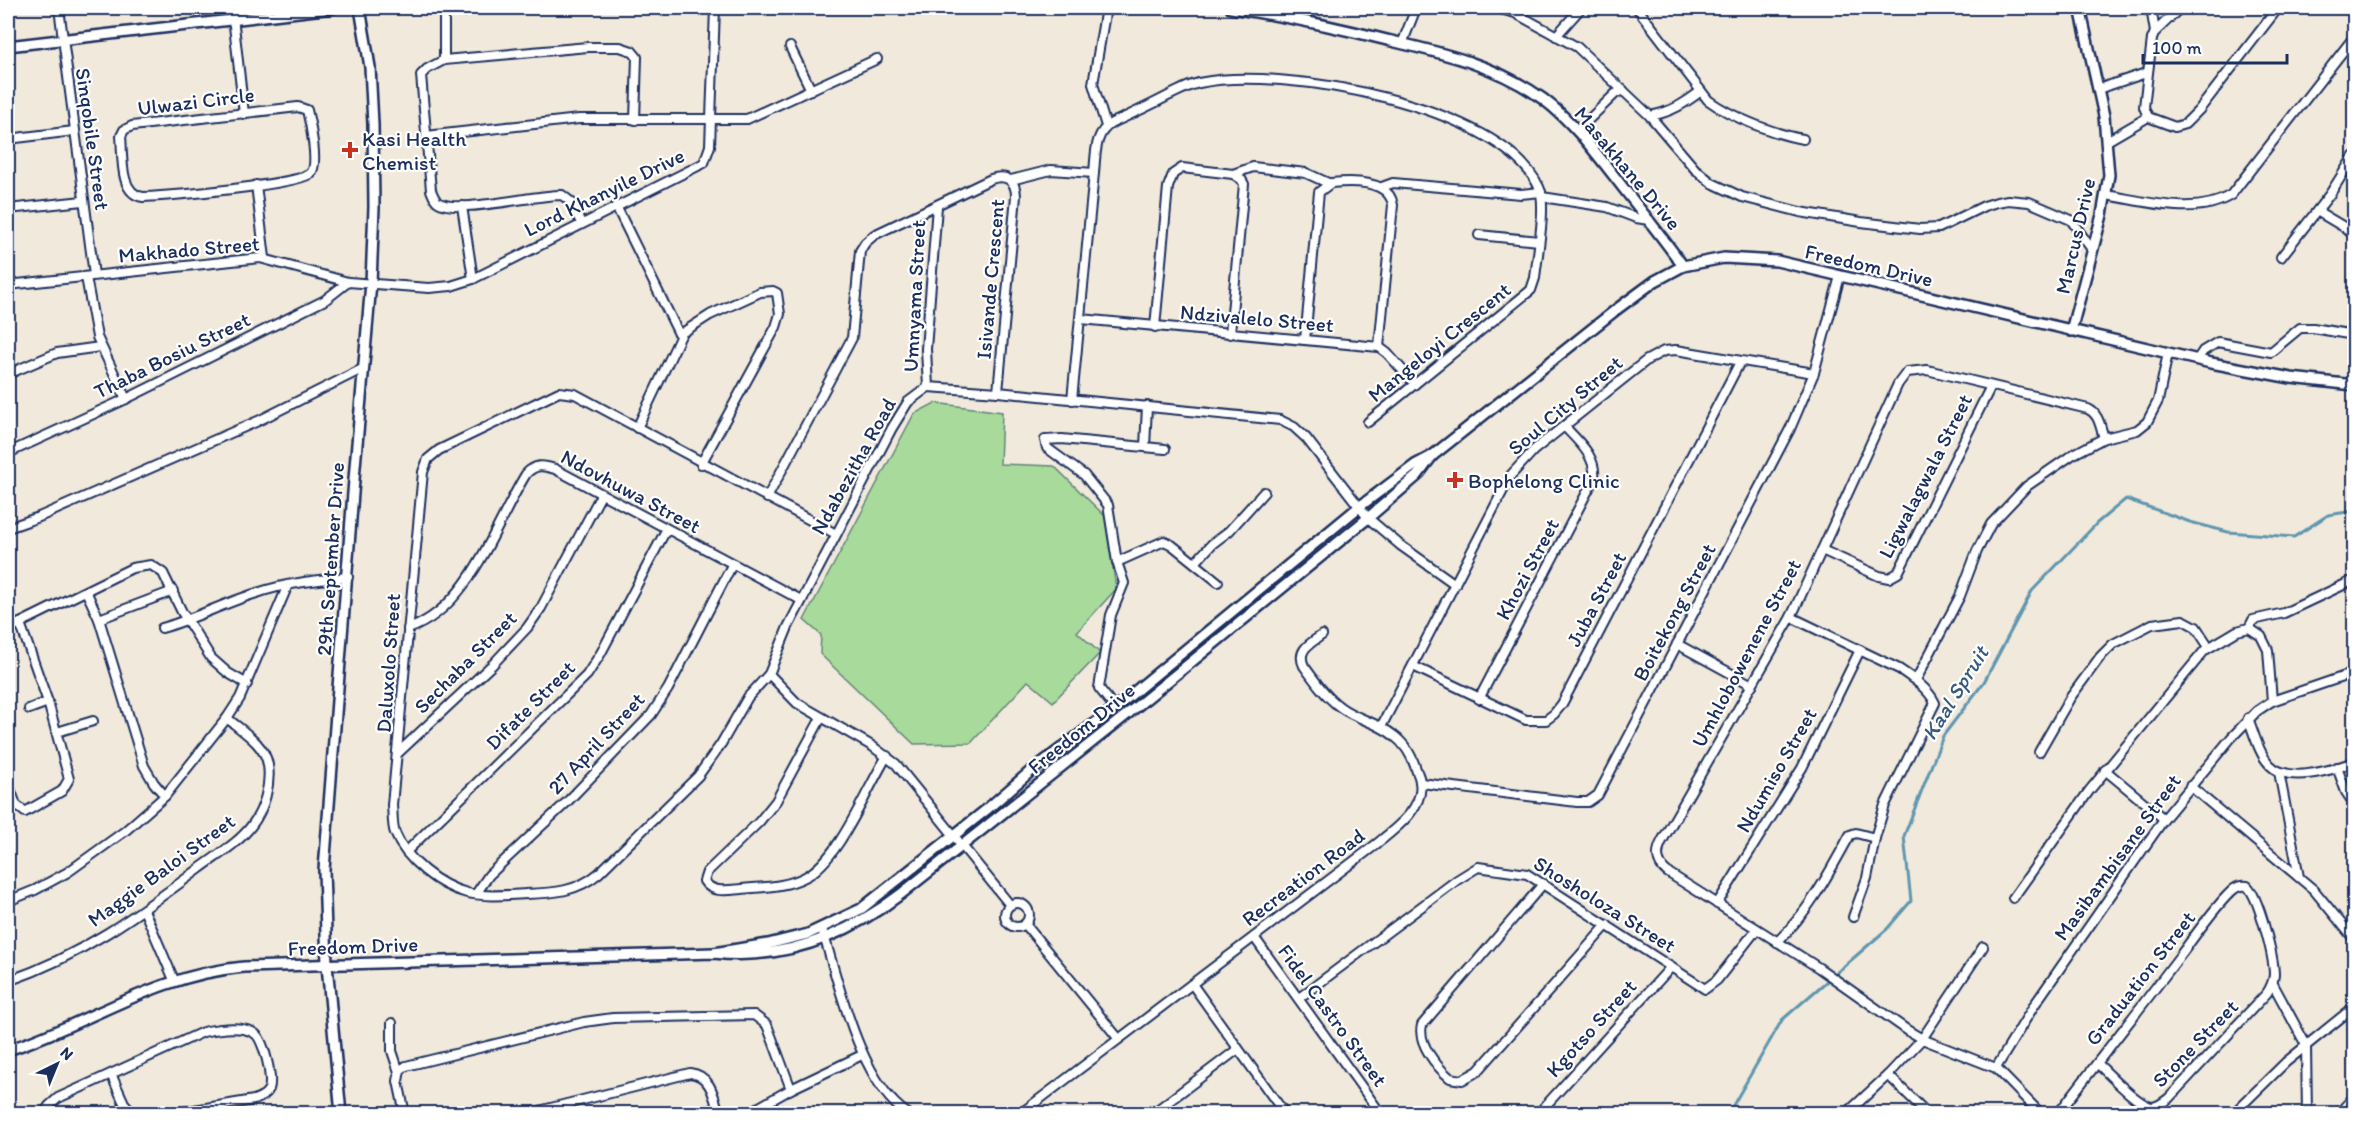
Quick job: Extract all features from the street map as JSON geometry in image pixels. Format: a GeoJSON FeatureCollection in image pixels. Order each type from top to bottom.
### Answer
{"type":"FeatureCollection","features":[{"type":"Feature","properties":{"kind":"street","name":"Sinqobile Street"},"geometry":{"type":"LineString","coordinates":[[59,8],[100,347],[126,399]]}},
{"type":"Feature","properties":{"kind":"street"},"geometry":{"type":"LineString","coordinates":[[232,8],[244,114]]}},
{"type":"Feature","properties":{"kind":"street"},"geometry":{"type":"LineString","coordinates":[[8,46],[333,8]]}},
{"type":"Feature","properties":{"kind":"street","name":"29th September Drive"},"geometry":{"type":"LineString","coordinates":[[341,1113],[327,964],[324,903],[326,837],[371,284],[374,124],[370,67],[360,8]]}},
{"type":"Feature","properties":{"kind":"street"},"geometry":{"type":"LineString","coordinates":[[444,8],[444,60]]}},
{"type":"Feature","properties":{"kind":"street","name":"Lord Khanyile Drive"},"geometry":{"type":"LineString","coordinates":[[371,284],[429,288],[452,286],[473,279],[701,165],[710,150],[715,8]]}},
{"type":"Feature","properties":{"kind":"street"},"geometry":{"type":"LineString","coordinates":[[1106,8],[1093,84],[1107,126]]}},
{"type":"Feature","properties":{"kind":"street","name":"Masakhane Drive"},"geometry":{"type":"LineString","coordinates":[[1232,8],[1402,44],[1471,61],[1502,74],[1544,100],[1577,131],[1683,266]]}},
{"type":"Feature","properties":{"kind":"street"},"geometry":{"type":"LineString","coordinates":[[1402,44],[1416,8]]}},
{"type":"Feature","properties":{"kind":"street"},"geometry":{"type":"LineString","coordinates":[[1496,8],[1515,13],[1576,47],[1650,116],[1695,169],[1712,183],[1742,197],[1810,214],[1920,229],[1939,228],[1997,202],[2008,200],[2029,202],[2071,220],[2092,251]]}},
{"type":"Feature","properties":{"kind":"street"},"geometry":{"type":"LineString","coordinates":[[1556,36],[1581,8]]}},
{"type":"Feature","properties":{"kind":"street"},"geometry":{"type":"LineString","coordinates":[[1637,8],[1701,91],[1721,109],[1788,136],[1803,139]]}},
{"type":"Feature","properties":{"kind":"street","name":"Marcus Drive"},"geometry":{"type":"LineString","coordinates":[[2071,331],[2109,182],[2107,141],[2080,8]]}},
{"type":"Feature","properties":{"kind":"street"},"geometry":{"type":"LineString","coordinates":[[2151,8],[2155,32]]}},
{"type":"Feature","properties":{"kind":"street"},"geometry":{"type":"LineString","coordinates":[[2180,8],[2155,32],[2150,46],[2146,73],[2144,107],[2148,117],[2175,127],[2185,123],[2199,110],[2278,8]]}},
{"type":"Feature","properties":{"kind":"street"},"geometry":{"type":"LineString","coordinates":[[2106,195],[2188,205],[2214,203],[2231,195],[2355,38]]}},
{"type":"Feature","properties":{"kind":"street"},"geometry":{"type":"LineString","coordinates":[[581,223],[571,202],[562,195],[462,206],[445,205],[434,198],[431,190],[421,75],[444,60],[579,48],[620,47],[629,50],[637,57],[635,120]]}},
{"type":"Feature","properties":{"kind":"street"},"geometry":{"type":"LineString","coordinates":[[790,47],[811,90]]}},
{"type":"Feature","properties":{"kind":"street"},"geometry":{"type":"LineString","coordinates":[[426,136],[579,119],[738,121],[753,118],[877,59]]}},
{"type":"Feature","properties":{"kind":"street"},"geometry":{"type":"LineString","coordinates":[[2098,89],[2146,73]]}},
{"type":"Feature","properties":{"kind":"street"},"geometry":{"type":"LineString","coordinates":[[1072,400],[1099,136],[1107,126],[1199,83],[1264,80],[1307,82],[1411,105],[1440,114],[1463,124],[1508,152],[1530,174],[1541,194]]}},
{"type":"Feature","properties":{"kind":"street"},"geometry":{"type":"LineString","coordinates":[[1577,131],[1615,94],[1623,90]]}},
{"type":"Feature","properties":{"kind":"street"},"geometry":{"type":"LineString","coordinates":[[1650,116],[1664,114],[1682,106],[1701,91]]}},
{"type":"Feature","properties":{"kind":"street","name":"Ulwazi Circle"},"geometry":{"type":"LineString","coordinates":[[298,108],[307,110],[315,162],[311,173],[303,178],[256,185],[143,197],[135,196],[126,185],[121,136],[127,128],[144,123],[244,114],[298,108]]}},
{"type":"Feature","properties":{"kind":"street"},"geometry":{"type":"LineString","coordinates":[[2107,141],[2148,117]]}},
{"type":"Feature","properties":{"kind":"street"},"geometry":{"type":"LineString","coordinates":[[8,139],[74,132]]}},
{"type":"Feature","properties":{"kind":"street"},"geometry":{"type":"LineString","coordinates":[[2281,257],[2317,211],[2355,156]]}},
{"type":"Feature","properties":{"kind":"street"},"geometry":{"type":"LineString","coordinates":[[1155,327],[1168,187],[1172,177],[1182,168],[1233,174],[1253,167],[1306,173],[1328,183],[1382,187],[1394,183],[1541,194],[1607,207],[1636,218],[1649,220]]}},
{"type":"Feature","properties":{"kind":"street"},"geometry":{"type":"LineString","coordinates":[[1011,180],[1052,170],[1094,173]]}},
{"type":"Feature","properties":{"kind":"street"},"geometry":{"type":"LineString","coordinates":[[1230,334],[1244,197],[1242,181],[1233,174]]}},
{"type":"Feature","properties":{"kind":"street","name":"Isivande Crescent"},"geometry":{"type":"LineString","coordinates":[[768,498],[852,338],[862,246],[874,235],[998,177],[1006,177],[1016,188],[1016,196],[998,392]]}},
{"type":"Feature","properties":{"kind":"street"},"geometry":{"type":"LineString","coordinates":[[1305,340],[1317,199],[1321,189],[1328,183]]}},
{"type":"Feature","properties":{"kind":"street"},"geometry":{"type":"LineString","coordinates":[[256,185],[265,258]]}},
{"type":"Feature","properties":{"kind":"street"},"geometry":{"type":"LineString","coordinates":[[1382,187],[1391,196],[1393,205],[1379,347],[1388,353],[1415,384]]}},
{"type":"Feature","properties":{"kind":"street","name":"Mangeloyi Crescent"},"geometry":{"type":"LineString","coordinates":[[1368,422],[1528,293],[1535,278],[1541,194]]}},
{"type":"Feature","properties":{"kind":"street"},"geometry":{"type":"LineString","coordinates":[[8,209],[83,201]]}},
{"type":"Feature","properties":{"kind":"street"},"geometry":{"type":"LineString","coordinates":[[462,206],[473,279]]}},
{"type":"Feature","properties":{"kind":"street"},"geometry":{"type":"LineString","coordinates":[[616,206],[680,336]]}},
{"type":"Feature","properties":{"kind":"street","name":"Umnyama Street"},"geometry":{"type":"LineString","coordinates":[[928,387],[926,349],[937,206]]}},
{"type":"Feature","properties":{"kind":"street"},"geometry":{"type":"LineString","coordinates":[[2317,211],[2355,233]]}},
{"type":"Feature","properties":{"kind":"street"},"geometry":{"type":"LineString","coordinates":[[1479,235],[1539,241]]}},
{"type":"Feature","properties":{"kind":"street","name":"Makhado Street"},"geometry":{"type":"LineString","coordinates":[[8,285],[265,258],[348,282],[371,284]]}},
{"type":"Feature","properties":{"kind":"street","name":"Freedom Drive"},"geometry":{"type":"LineString","coordinates":[[714,953],[768,944],[822,929],[867,904],[1031,771],[1115,708],[1359,507],[1415,465],[1432,456],[1617,309],[1655,281],[1683,266],[1724,258],[1777,261],[2197,360],[2291,378],[2355,385]]}},
{"type":"Feature","properties":{"kind":"street","name":"Boitekong Street"},"geometry":{"type":"LineString","coordinates":[[1421,783],[1577,802],[1588,802],[1601,791],[1790,429],[1814,373],[1840,276]]}},
{"type":"Feature","properties":{"kind":"street","name":"Thaba Bosiu Street"},"geometry":{"type":"LineString","coordinates":[[8,453],[126,399],[325,300],[348,282]]}},
{"type":"Feature","properties":{"kind":"street"},"geometry":{"type":"LineString","coordinates":[[637,428],[680,336],[710,315],[760,292],[772,291],[778,296],[780,314],[776,327],[701,464]]}},
{"type":"Feature","properties":{"kind":"street","name":"Ndzivalelo Street"},"geometry":{"type":"LineString","coordinates":[[1081,320],[1379,347]]}},
{"type":"Feature","properties":{"kind":"street"},"geometry":{"type":"LineString","coordinates":[[2197,360],[2203,351],[2218,342],[2271,352],[2296,330],[2304,328],[2355,335]]}},
{"type":"Feature","properties":{"kind":"street"},"geometry":{"type":"LineString","coordinates":[[8,374],[57,353],[100,347]]}},
{"type":"Feature","properties":{"kind":"street","name":"Soul City Street"},"geometry":{"type":"LineString","coordinates":[[1381,727],[1516,469],[1534,450],[1647,360],[1664,351],[1676,350],[1814,373]]}},
{"type":"Feature","properties":{"kind":"street"},"geometry":{"type":"LineString","coordinates":[[1912,678],[1917,678],[1921,673],[1937,643],[1991,524],[2033,482],[2080,450],[2104,438],[2137,430],[2147,422],[2158,401],[2168,353]]}},
{"type":"Feature","properties":{"kind":"street","name":"Juba Street"},"geometry":{"type":"LineString","coordinates":[[1413,666],[1520,718],[1546,720],[1559,709],[1740,362]]}},
{"type":"Feature","properties":{"kind":"street"},"geometry":{"type":"LineString","coordinates":[[8,528],[39,517],[258,421],[364,368]]}},
{"type":"Feature","properties":{"kind":"street","name":"Umhlobowenene Street"},"geometry":{"type":"LineString","coordinates":[[1996,1068],[1922,1039],[1819,968],[1667,873],[1659,862],[1658,853],[1660,845],[1791,617],[1898,384],[1907,372],[1927,370],[2091,410],[2098,418],[2104,438]]}},
{"type":"Feature","properties":{"kind":"street","name":"Ligwalagwala Street"},"geometry":{"type":"LineString","coordinates":[[1822,550],[1879,576],[1889,578],[1898,573],[1991,386]]}},
{"type":"Feature","properties":{"kind":"street"},"geometry":{"type":"LineString","coordinates":[[928,387],[1147,406],[1272,419],[1287,423],[1306,438],[1368,518],[1400,545],[1455,584]]}},
{"type":"Feature","properties":{"kind":"street","name":"Ndabezitha Road"},"geometry":{"type":"LineString","coordinates":[[769,674],[782,639],[801,600],[905,406],[928,387]]}},
{"type":"Feature","properties":{"kind":"street","name":"Daluxolo Street"},"geometry":{"type":"LineString","coordinates":[[769,674],[748,698],[716,753],[698,776],[591,880],[578,887],[554,893],[476,894],[457,890],[429,873],[407,851],[395,832],[393,819],[423,471],[425,463],[432,455],[559,392],[575,394],[701,464],[836,534]]}},
{"type":"Feature","properties":{"kind":"street"},"geometry":{"type":"LineString","coordinates":[[1145,447],[1147,406]]}},
{"type":"Feature","properties":{"kind":"street","name":"Khozi Street"},"geometry":{"type":"LineString","coordinates":[[1479,699],[1594,479],[1595,472],[1591,459],[1565,427]]}},
{"type":"Feature","properties":{"kind":"street"},"geometry":{"type":"LineString","coordinates":[[1115,708],[1099,688],[1107,653],[1109,623],[1123,586],[1117,562],[1111,516],[1106,502],[1084,476],[1047,448],[1045,440],[1062,439],[1165,449]]}},
{"type":"Feature","properties":{"kind":"street","name":"Freedom Drive"},"geometry":{"type":"LineString","coordinates":[[8,1050],[174,980],[231,969],[327,964],[714,953],[734,955],[776,951],[825,939],[877,912],[963,845],[1368,518],[1417,476],[1432,456]]}},
{"type":"Feature","properties":{"kind":"street","name":"Ndovhuwa Street"},"geometry":{"type":"LineString","coordinates":[[408,629],[418,626],[434,614],[469,577],[530,469],[539,465],[549,467],[801,600]]}},
{"type":"Feature","properties":{"kind":"street"},"geometry":{"type":"LineString","coordinates":[[1195,563],[1264,492]]}},
{"type":"Feature","properties":{"kind":"street","name":"Sechaba Street"},"geometry":{"type":"LineString","coordinates":[[399,752],[493,664],[527,628],[541,608],[601,495]]}},
{"type":"Feature","properties":{"kind":"street","name":"Difate Street"},"geometry":{"type":"LineString","coordinates":[[407,851],[587,675],[666,530]]}},
{"type":"Feature","properties":{"kind":"street"},"geometry":{"type":"LineString","coordinates":[[1117,562],[1164,541],[1218,582]]}},
{"type":"Feature","properties":{"kind":"street"},"geometry":{"type":"LineString","coordinates":[[8,629],[132,568],[147,564],[159,569],[173,591],[187,621],[212,658],[228,673],[247,684]]}},
{"type":"Feature","properties":{"kind":"street","name":"27 April Street"},"geometry":{"type":"LineString","coordinates":[[476,894],[489,875],[568,801],[651,715],[668,689],[732,565]]}},
{"type":"Feature","properties":{"kind":"street"},"geometry":{"type":"LineString","coordinates":[[162,628],[187,621],[244,597],[288,585],[348,577]]}},
{"type":"Feature","properties":{"kind":"street"},"geometry":{"type":"LineString","coordinates":[[2249,628],[2253,620],[2284,613],[2355,580]]}},
{"type":"Feature","properties":{"kind":"street"},"geometry":{"type":"LineString","coordinates":[[8,901],[35,890],[68,872],[125,831],[165,796],[227,718],[247,684],[288,585]]}},
{"type":"Feature","properties":{"kind":"street"},"geometry":{"type":"LineString","coordinates":[[86,591],[99,619],[144,766],[165,796]]}},
{"type":"Feature","properties":{"kind":"street"},"geometry":{"type":"LineString","coordinates":[[99,619],[173,591]]}},
{"type":"Feature","properties":{"kind":"street"},"geometry":{"type":"LineString","coordinates":[[1791,617],[1899,669],[1912,678],[1932,698],[1934,706],[1890,793],[1875,838],[1867,878],[1853,917]]}},
{"type":"Feature","properties":{"kind":"street"},"geometry":{"type":"LineString","coordinates":[[2039,752],[2070,698],[2105,651],[2113,644],[2152,624],[2183,620],[2196,627],[2209,646]]}},
{"type":"Feature","properties":{"kind":"street"},"geometry":{"type":"LineString","coordinates":[[8,783],[16,805],[22,812],[30,810],[62,791],[68,783],[69,775],[48,702],[20,623]]}},
{"type":"Feature","properties":{"kind":"street"},"geometry":{"type":"LineString","coordinates":[[2013,898],[2105,770],[2209,646],[2237,631],[2249,628],[2258,632],[2266,644],[2272,700]]}},
{"type":"Feature","properties":{"kind":"street"},"geometry":{"type":"LineString","coordinates":[[1322,635],[1304,649],[1301,659],[1304,666],[1337,704],[1393,735],[1412,757],[1421,783]]}},
{"type":"Feature","properties":{"kind":"street"},"geometry":{"type":"LineString","coordinates":[[1677,644],[1752,685]]}},
{"type":"Feature","properties":{"kind":"street","name":"Ndumiso Street"},"geometry":{"type":"LineString","coordinates":[[1717,904],[1802,768],[1860,650]]}},
{"type":"Feature","properties":{"kind":"street","name":"Masibambisane Street"},"geometry":{"type":"LineString","coordinates":[[1996,1068],[2036,1004],[2164,819],[2248,718],[2272,700],[2355,673]]}},
{"type":"Feature","properties":{"kind":"street"},"geometry":{"type":"LineString","coordinates":[[769,674],[789,696],[821,718],[887,756],[909,778],[1010,905]]}},
{"type":"Feature","properties":{"kind":"street"},"geometry":{"type":"LineString","coordinates":[[29,709],[48,702]]}},
{"type":"Feature","properties":{"kind":"street","name":"Maggie Baloi Street"},"geometry":{"type":"LineString","coordinates":[[8,981],[66,958],[144,910],[243,835],[250,827],[263,807],[268,775],[266,757],[258,745],[227,718]]}},
{"type":"Feature","properties":{"kind":"street"},"geometry":{"type":"LineString","coordinates":[[821,718],[776,801],[759,822],[707,872],[704,881],[708,886],[720,890],[782,885],[806,877],[817,870],[832,855],[887,756]]}},
{"type":"Feature","properties":{"kind":"street"},"geometry":{"type":"LineString","coordinates":[[2248,718],[2267,762],[2279,772],[2292,776],[2303,775],[2355,762]]}},
{"type":"Feature","properties":{"kind":"street"},"geometry":{"type":"LineString","coordinates":[[57,732],[93,721]]}},
{"type":"Feature","properties":{"kind":"street"},"geometry":{"type":"LineString","coordinates":[[2337,767],[2346,792],[2355,804]]}},
{"type":"Feature","properties":{"kind":"street"},"geometry":{"type":"LineString","coordinates":[[2105,770],[2164,819]]}},
{"type":"Feature","properties":{"kind":"street"},"geometry":{"type":"LineString","coordinates":[[2279,772],[2299,877]]}},
{"type":"Feature","properties":{"kind":"street","name":"Recreation Road"},"geometry":{"type":"LineString","coordinates":[[1020,1113],[1397,826],[1415,805],[1421,783]]}},
{"type":"Feature","properties":{"kind":"street"},"geometry":{"type":"LineString","coordinates":[[2190,786],[2299,877],[2328,904],[2355,939]]}},
{"type":"Feature","properties":{"kind":"street"},"geometry":{"type":"LineString","coordinates":[[1777,942],[1807,907],[1850,835],[1856,833],[1875,838]]}},
{"type":"Feature","properties":{"kind":"street","name":"Shosholoza Street"},"geometry":{"type":"LineString","coordinates":[[1299,998],[1474,868],[1489,867],[1521,872],[1607,925],[1700,987],[1709,988],[1718,980],[1756,930]]}},
{"type":"Feature","properties":{"kind":"street"},"geometry":{"type":"LineString","coordinates":[[1543,884],[1422,1025],[1420,1034],[1423,1042],[1450,1078],[1462,1080],[1478,1071],[1607,925]]}},
{"type":"Feature","properties":{"kind":"street","name":"Graduation Street"},"geometry":{"type":"LineString","coordinates":[[2058,1113],[2232,891],[2240,886],[2247,886],[2255,899],[2273,966],[2273,984]]}},
{"type":"Feature","properties":{"kind":"street"},"geometry":{"type":"LineString","coordinates":[[1019,903],[1027,908],[1030,916],[1025,924],[1016,927],[1008,922],[1005,913],[1010,905],[1019,903]]}},
{"type":"Feature","properties":{"kind":"street"},"geometry":{"type":"LineString","coordinates":[[144,910],[174,980]]}},
{"type":"Feature","properties":{"kind":"street"},"geometry":{"type":"LineString","coordinates":[[1025,924],[1118,1038]]}},
{"type":"Feature","properties":{"kind":"street"},"geometry":{"type":"LineString","coordinates":[[822,929],[862,1055],[902,1112]]}},
{"type":"Feature","properties":{"kind":"street","name":"Fidel Castro Street"},"geometry":{"type":"LineString","coordinates":[[1254,937],[1381,1113]]}},
{"type":"Feature","properties":{"kind":"street"},"geometry":{"type":"LineString","coordinates":[[1846,1113],[1888,1075],[1922,1039],[1983,947]]}},
{"type":"Feature","properties":{"kind":"street","name":"Kgotso Street"},"geometry":{"type":"LineString","coordinates":[[1538,1113],[1671,967]]}},
{"type":"Feature","properties":{"kind":"street"},"geometry":{"type":"LineString","coordinates":[[1192,984],[1284,1113]]}},
{"type":"Feature","properties":{"kind":"street"},"geometry":{"type":"LineString","coordinates":[[2273,984],[2306,1045],[2307,1113]]}},
{"type":"Feature","properties":{"kind":"street","name":"Stone Street"},"geometry":{"type":"LineString","coordinates":[[2097,1063],[2140,1102],[2152,1107],[2160,1105],[2260,1001],[2273,984]]}},
{"type":"Feature","properties":{"kind":"street"},"geometry":{"type":"LineString","coordinates":[[2233,1113],[2306,1045],[2355,1007]]}},
{"type":"Feature","properties":{"kind":"street"},"geometry":{"type":"LineString","coordinates":[[399,1072],[411,1065],[598,1020],[748,1014],[759,1017],[767,1025],[791,1089]]}},
{"type":"Feature","properties":{"kind":"street"},"geometry":{"type":"LineString","coordinates":[[393,1023],[392,1051],[399,1072],[398,1081],[405,1113]]}},
{"type":"Feature","properties":{"kind":"street"},"geometry":{"type":"LineString","coordinates":[[44,1113],[58,1098],[203,1032],[245,1029],[259,1036],[264,1049],[270,1084],[268,1092],[254,1100],[170,1113]]}},
{"type":"Feature","properties":{"kind":"street"},"geometry":{"type":"LineString","coordinates":[[1152,1113],[1238,1049]]}},
{"type":"Feature","properties":{"kind":"street"},"geometry":{"type":"LineString","coordinates":[[747,1113],[862,1055]]}},
{"type":"Feature","properties":{"kind":"street"},"geometry":{"type":"LineString","coordinates":[[1996,1068],[2041,1113]]}},
{"type":"Feature","properties":{"kind":"street"},"geometry":{"type":"LineString","coordinates":[[527,1113],[690,1073],[700,1075],[707,1081],[719,1113]]}},
{"type":"Feature","properties":{"kind":"street"},"geometry":{"type":"LineString","coordinates":[[111,1074],[124,1103],[135,1113]]}},
{"type":"Feature","properties":{"kind":"street"},"geometry":{"type":"LineString","coordinates":[[1888,1075],[1928,1113]]}},
{"type":"Feature","properties":{"kind":"street"},"geometry":{"type":"LineString","coordinates":[[2338,1113],[2355,1097]]}},
{"type":"Feature","properties":{"kind":"green space"},"geometry":{"type":"Polygon","coordinates":[[[935,403],[1002,412],[1000,464],[1054,466],[1106,517],[1116,589],[1077,632],[1100,653],[1053,702],[1028,681],[971,743],[914,744],[820,654],[821,635],[804,620],[914,414],[935,403]]]}},
{"type":"Feature","properties":{"kind":"waterway","name":"Kaal Spruit"},"geometry":{"type":"LineString","coordinates":[[1728,1114],[1782,1020],[1887,929],[1911,901],[1904,836],[1943,736],[1984,682],[2032,591],[2097,523],[2126,499],[2190,522],[2228,532],[2294,537],[2328,515],[2354,511]]}},
{"type":"Feature","properties":{"kind":"place","name":"Kasi Health Chemist"},"geometry":{"type":"Point","coordinates":[350,150]}},
{"type":"Feature","properties":{"kind":"place","name":"Bophelong Clinic"},"geometry":{"type":"Point","coordinates":[1455,480]}}]}
